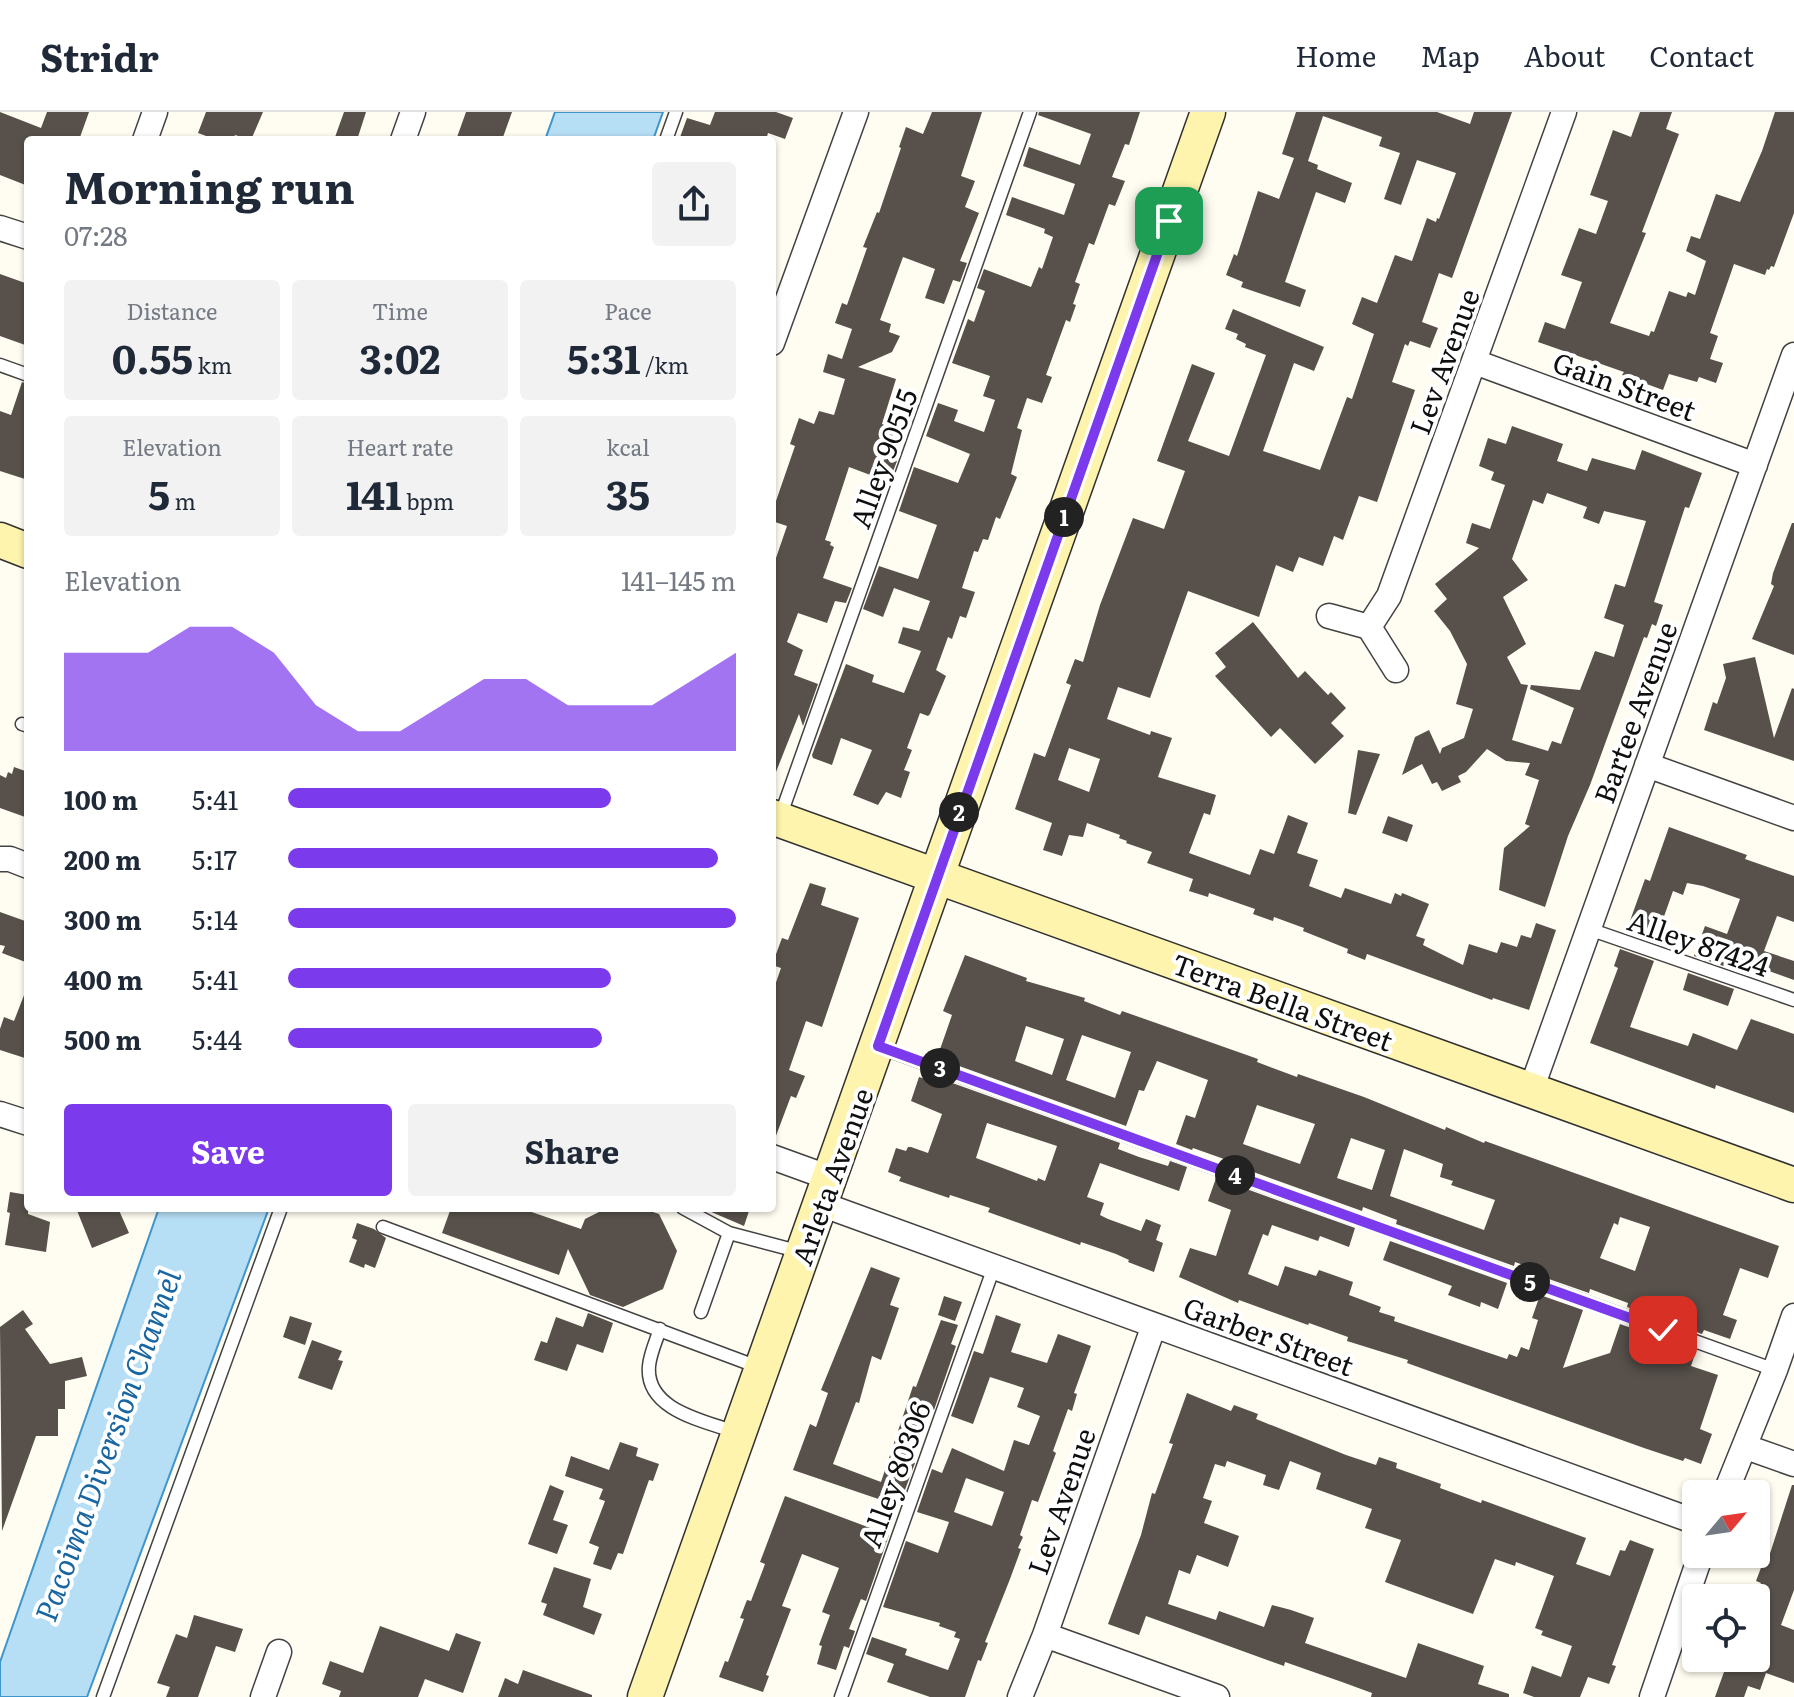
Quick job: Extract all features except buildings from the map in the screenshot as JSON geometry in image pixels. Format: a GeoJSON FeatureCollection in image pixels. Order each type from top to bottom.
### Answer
{"type":"FeatureCollection","features":[{"type":"Feature","properties":{"kind":"main road","name":"Arleta Avenue"},"geometry":{"type":"LineString","coordinates":[[645,1697],[1208,112]]}},
{"type":"Feature","properties":{"kind":"main road"},"geometry":{"type":"LineString","coordinates":[[0,540],[24,549]]}},
{"type":"Feature","properties":{"kind":"main road","name":"Terra Bella Street"},"geometry":{"type":"LineString","coordinates":[[776,818],[1794,1185]]}},
{"type":"Feature","properties":{"kind":"street"},"geometry":{"type":"LineString","coordinates":[[146,136],[155,112]]}},
{"type":"Feature","properties":{"kind":"street"},"geometry":{"type":"LineString","coordinates":[[404,136],[413,112]]}},
{"type":"Feature","properties":{"kind":"street"},"geometry":{"type":"LineString","coordinates":[[776,332],[856,112]]}},
{"type":"Feature","properties":{"kind":"street","name":"Lev Avenue"},"geometry":{"type":"LineString","coordinates":[[1369,627],[1389,596],[1564,112]]}},
{"type":"Feature","properties":{"kind":"street"},"geometry":{"type":"LineString","coordinates":[[0,228],[24,236]]}},
{"type":"Feature","properties":{"kind":"street","name":"Bartee Avenue"},"geometry":{"type":"LineString","coordinates":[[1531,1090],[1794,355]]}},
{"type":"Feature","properties":{"kind":"street","name":"Gain Street"},"geometry":{"type":"LineString","coordinates":[[1475,362],[1755,465]]}},
{"type":"Feature","properties":{"kind":"street"},"geometry":{"type":"LineString","coordinates":[[1329,616],[1369,627],[1396,670]]}},
{"type":"Feature","properties":{"kind":"street"},"geometry":{"type":"LineString","coordinates":[[1647,765],[1794,818]]}},
{"type":"Feature","properties":{"kind":"street"},"geometry":{"type":"LineString","coordinates":[[0,859],[24,864]]}},
{"type":"Feature","properties":{"kind":"street"},"geometry":{"type":"LineString","coordinates":[[0,1114],[24,1122]]}},
{"type":"Feature","properties":{"kind":"street","name":"Garber Street"},"geometry":{"type":"LineString","coordinates":[[776,1160],[826,1191],[994,1267],[1682,1517]]}},
{"type":"Feature","properties":{"kind":"street"},"geometry":{"type":"LineString","coordinates":[[1731,1480],[1794,1316]]}},
{"type":"Feature","properties":{"kind":"street","name":"Lev Avenue"},"geometry":{"type":"LineString","coordinates":[[1020,1697],[1045,1635],[1154,1325]]}},
{"type":"Feature","properties":{"kind":"street"},"geometry":{"type":"LineString","coordinates":[[1746,1447],[1794,1464]]}},
{"type":"Feature","properties":{"kind":"street"},"geometry":{"type":"LineString","coordinates":[[1652,1697],[1696,1568]]}},
{"type":"Feature","properties":{"kind":"street"},"geometry":{"type":"LineString","coordinates":[[1045,1635],[1217,1697]]}},
{"type":"Feature","properties":{"kind":"street"},"geometry":{"type":"LineString","coordinates":[[263,1697],[279,1652]]}},
{"type":"Feature","properties":{"kind":"lane"},"geometry":{"type":"LineString","coordinates":[[667,136],[676,112]]}},
{"type":"Feature","properties":{"kind":"lane","name":"Alley 90515"},"geometry":{"type":"LineString","coordinates":[[776,815],[1030,112]]}},
{"type":"Feature","properties":{"kind":"lane"},"geometry":{"type":"LineString","coordinates":[[0,365],[24,374]]}},
{"type":"Feature","properties":{"kind":"lane","name":"Alley 87424"},"geometry":{"type":"LineString","coordinates":[[1589,929],[1794,1000]]}},
{"type":"Feature","properties":{"kind":"lane"},"geometry":{"type":"LineString","coordinates":[[878,1046],[1775,1370]]}},
{"type":"Feature","properties":{"kind":"lane"},"geometry":{"type":"LineString","coordinates":[[103,1697],[280,1212]]}},
{"type":"Feature","properties":{"kind":"lane"},"geometry":{"type":"LineString","coordinates":[[690,1212],[729,1233],[804,1252]]}},
{"type":"Feature","properties":{"kind":"lane"},"geometry":{"type":"LineString","coordinates":[[383,1227],[763,1368]]}},
{"type":"Feature","properties":{"kind":"lane"},"geometry":{"type":"LineString","coordinates":[[701,1312],[729,1233]]}},
{"type":"Feature","properties":{"kind":"lane","name":"Alley 80306"},"geometry":{"type":"LineString","coordinates":[[841,1697],[994,1267]]}},
{"type":"Feature","properties":{"kind":"lane"},"geometry":{"type":"LineString","coordinates":[[660,1329],[649,1364],[649,1382],[656,1395],[690,1416],[739,1433]]}},
{"type":"Feature","properties":{"kind":"water"},"geometry":{"type":"Polygon","coordinates":[[[555,112],[663,112],[654,136],[546,136],[555,112]]]}},
{"type":"Feature","properties":{"kind":"water","name":"Pacoima Diversion Channel"},"geometry":{"type":"Polygon","coordinates":[[[158,1212],[268,1212],[87,1697],[0,1697],[0,1662],[158,1212]]]}},
{"type":"Feature","properties":{"kind":"route"},"geometry":{"type":"LineString","coordinates":[[1169,221],[878,1046],[1663,1330]]}}]}
